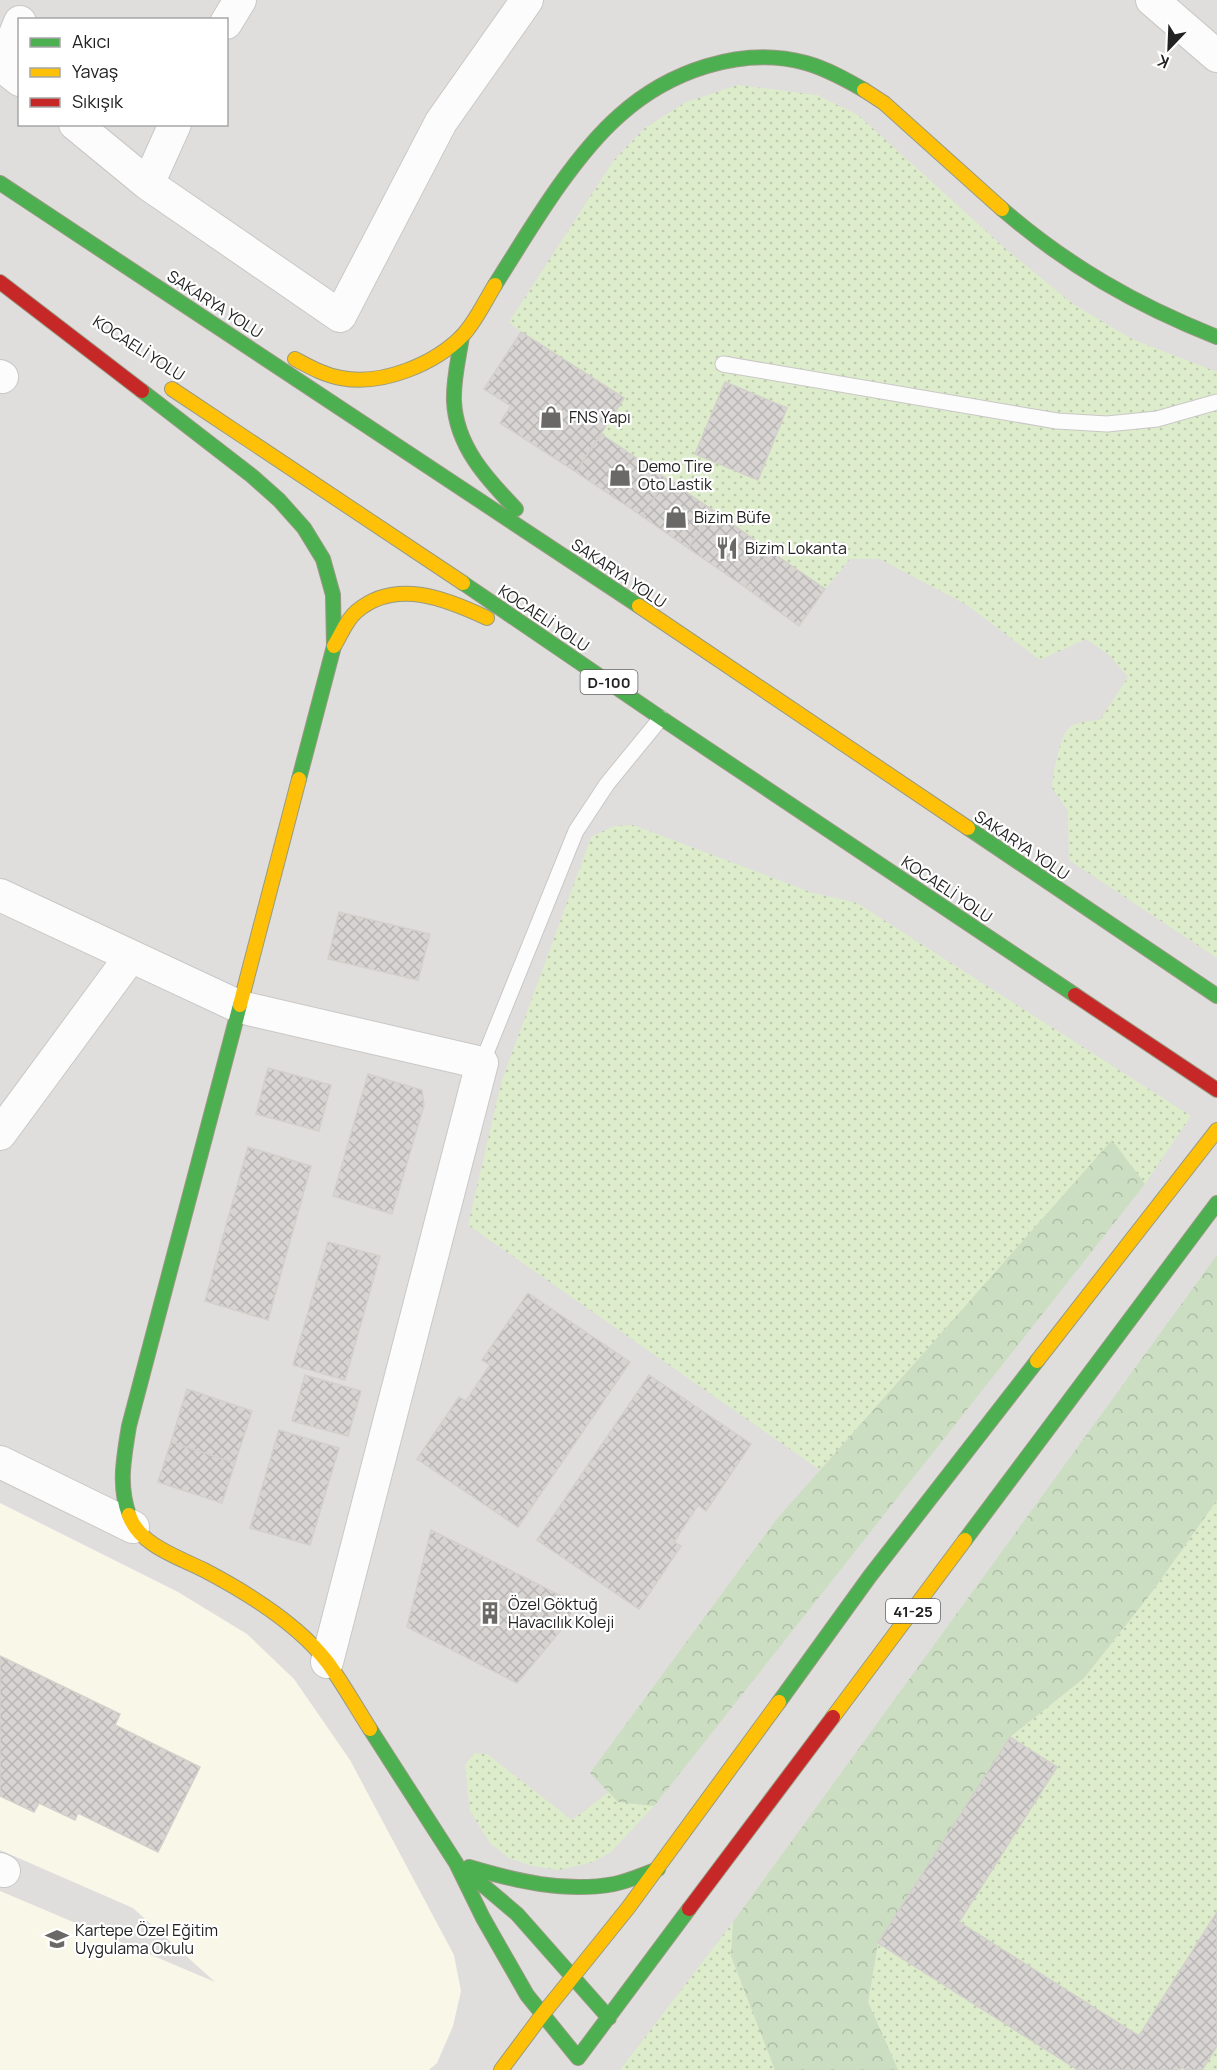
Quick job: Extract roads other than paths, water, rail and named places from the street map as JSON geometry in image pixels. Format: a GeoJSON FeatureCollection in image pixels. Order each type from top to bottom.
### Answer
{"type":"FeatureCollection","features":[{"type":"Feature","properties":{"kind":"main road"},"geometry":{"type":"LineString","coordinates":[[199,313],[328,375],[355,380],[380,378],[406,370],[428,359],[462,336],[518,249],[577,165],[600,135],[644,95],[672,80],[723,61],[778,58],[803,62],[833,73],[884,103],[1022,225],[1061,255],[1097,280],[1137,302],[1217,337]]}},
{"type":"Feature","properties":{"kind":"main road","name":"SAKARYA YOLU"},"geometry":{"type":"LineString","coordinates":[[0,183],[558,552],[1217,996]]}},
{"type":"Feature","properties":{"kind":"main road","name":"KOCAELİ YOLU"},"geometry":{"type":"LineString","coordinates":[[0,275],[98,340]]}},
{"type":"Feature","properties":{"kind":"main road"},"geometry":{"type":"LineString","coordinates":[[0,282],[283,502],[305,528],[325,561],[333,595],[334,646],[129,1426],[122,1469],[123,1499],[133,1527],[150,1542],[222,1579],[253,1598],[291,1626],[327,1662],[456,1863],[505,1960],[526,1995],[578,2058]]}},
{"type":"Feature","properties":{"kind":"main road"},"geometry":{"type":"LineString","coordinates":[[462,336],[454,400],[457,425],[470,456],[486,478],[558,552]]}},
{"type":"Feature","properties":{"kind":"main road","name":"KOCAELİ YOLU"},"geometry":{"type":"LineString","coordinates":[[157,379],[402,541],[661,718],[1217,1090]]}},
{"type":"Feature","properties":{"kind":"main road"},"geometry":{"type":"LineString","coordinates":[[334,646],[356,612],[381,597],[405,591],[431,595],[458,603],[597,674]]}},
{"type":"Feature","properties":{"kind":"main road"},"geometry":{"type":"LineString","coordinates":[[501,2070],[658,1869],[872,1574],[1217,1131]]}},
{"type":"Feature","properties":{"kind":"main road","name":"41-25"},"geometry":{"type":"LineString","coordinates":[[569,2070],[1217,1203]]}},
{"type":"Feature","properties":{"kind":"main road"},"geometry":{"type":"LineString","coordinates":[[456,1863],[529,1883],[569,1888],[614,1883],[658,1869]]}},
{"type":"Feature","properties":{"kind":"main road"},"geometry":{"type":"LineString","coordinates":[[456,1863],[517,1914],[609,2018]]}},
{"type":"Feature","properties":{"kind":"street"},"geometry":{"type":"LineString","coordinates":[[21,18],[28,0]]}},
{"type":"Feature","properties":{"kind":"street"},"geometry":{"type":"LineString","coordinates":[[228,20],[240,0]]}},
{"type":"Feature","properties":{"kind":"street"},"geometry":{"type":"LineString","coordinates":[[77,126],[148,184],[340,316],[441,123],[527,0]]}},
{"type":"Feature","properties":{"kind":"street"},"geometry":{"type":"LineString","coordinates":[[1152,0],[1217,56]]}},
{"type":"Feature","properties":{"kind":"street"},"geometry":{"type":"LineString","coordinates":[[18,26],[2,66],[18,78]]}},
{"type":"Feature","properties":{"kind":"street"},"geometry":{"type":"LineString","coordinates":[[148,184],[174,126]]}},
{"type":"Feature","properties":{"kind":"street"},"geometry":{"type":"LineString","coordinates":[[0,895],[240,1007],[482,1063],[327,1662]]}},
{"type":"Feature","properties":{"kind":"street"},"geometry":{"type":"LineString","coordinates":[[0,1134],[131,956]]}},
{"type":"Feature","properties":{"kind":"street"},"geometry":{"type":"LineString","coordinates":[[0,1462],[133,1527]]}},
{"type":"Feature","properties":{"kind":"lane"},"geometry":{"type":"LineString","coordinates":[[723,364],[1058,421],[1107,424],[1156,419],[1217,402]]}},
{"type":"Feature","properties":{"kind":"lane"},"geometry":{"type":"LineString","coordinates":[[482,1063],[576,831],[608,784],[661,718]]}},
{"type":"Feature","properties":{"kind":"place","name":"FNS Yapı"},"geometry":{"type":"Point","coordinates":[551,417]}},
{"type":"Feature","properties":{"kind":"place","name":"Demo Tire Oto Lastik"},"geometry":{"type":"Point","coordinates":[620,475]}},
{"type":"Feature","properties":{"kind":"place","name":"Bizim Büfe"},"geometry":{"type":"Point","coordinates":[676,517]}},
{"type":"Feature","properties":{"kind":"place","name":"Bizim Lokanta"},"geometry":{"type":"Point","coordinates":[727,548]}},
{"type":"Feature","properties":{"kind":"place","name":"Özel Göktuğ Havacılık Koleji"},"geometry":{"type":"Point","coordinates":[490,1613]}},
{"type":"Feature","properties":{"kind":"place","name":"Kartepe Özel Eğitim Uygulama Okulu"},"geometry":{"type":"Point","coordinates":[57,1939]}}]}
